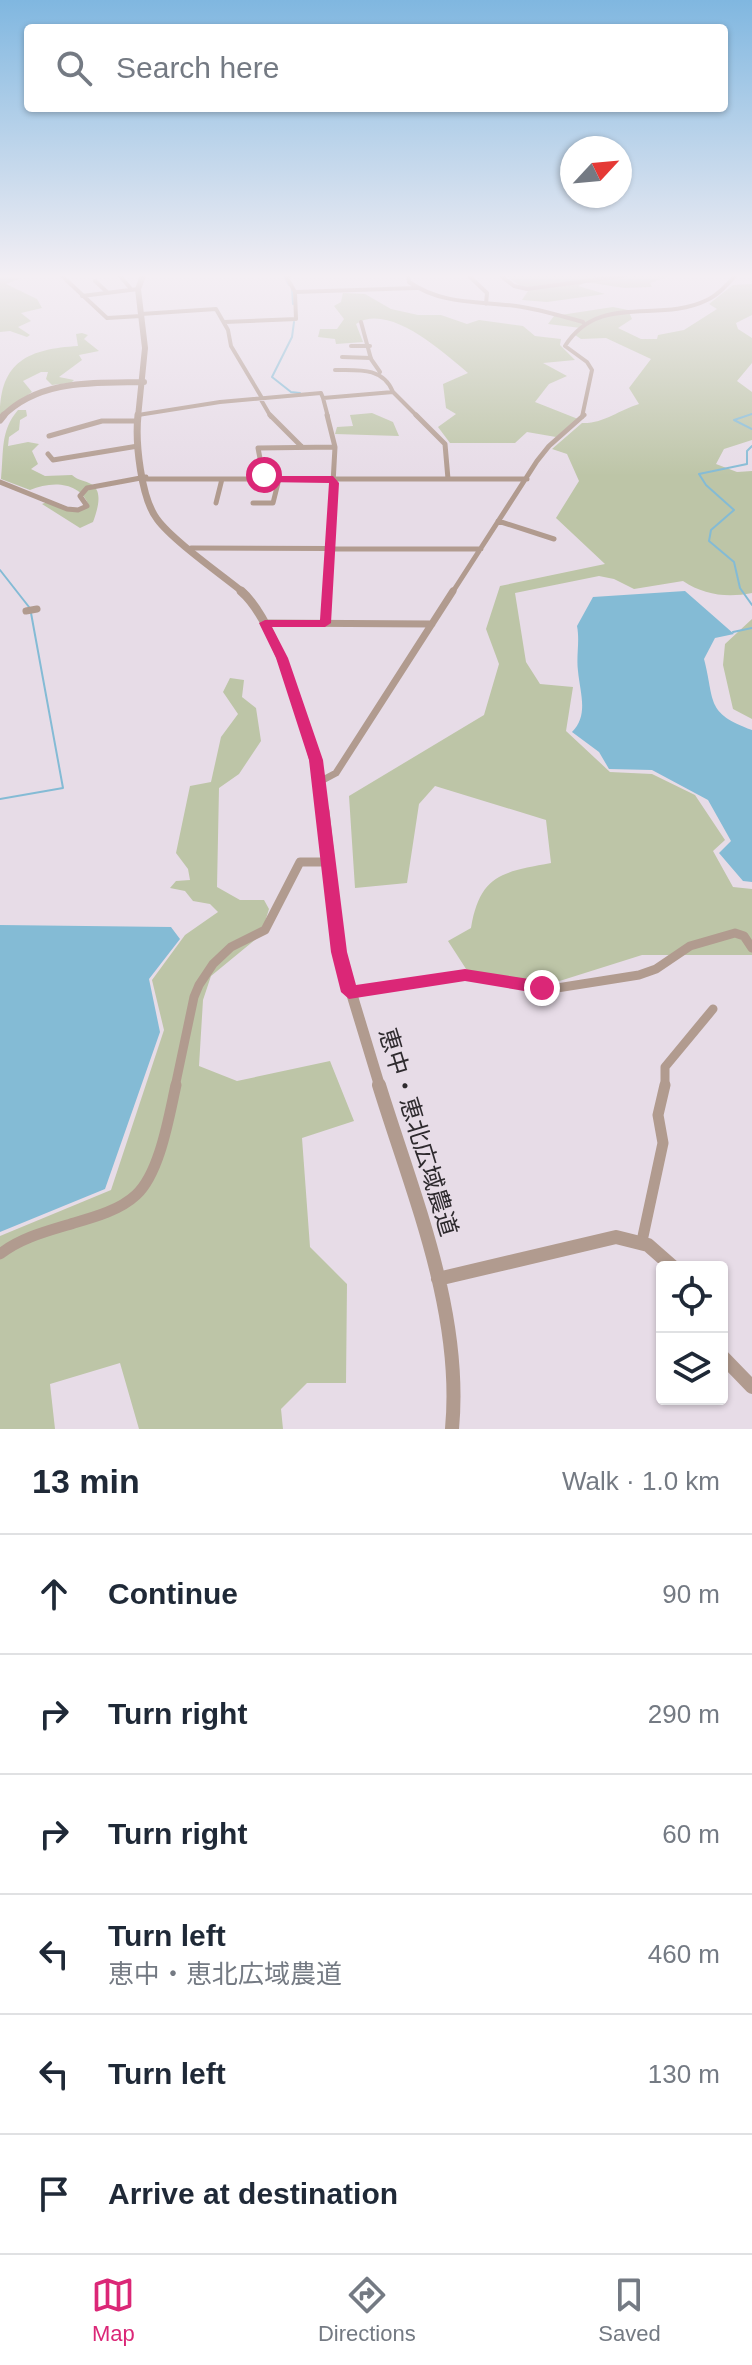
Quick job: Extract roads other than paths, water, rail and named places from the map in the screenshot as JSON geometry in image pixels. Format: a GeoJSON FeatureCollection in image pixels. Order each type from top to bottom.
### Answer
{"type":"FeatureCollection","features":[{"type":"Feature","properties":{"kind":"street","name":"恵中・恵北広域農道"},"geometry":{"type":"LineString","coordinates":[[144,343],[138,446],[153,515],[246,595],[265,623],[282,658],[321,781],[339,952],[438,1279],[449,1331],[454,1375],[452,1429]]}},
{"type":"Feature","properties":{"kind":"street"},"geometry":{"type":"LineString","coordinates":[[230,343],[270,416],[302,448]]}},
{"type":"Feature","properties":{"kind":"street"},"geometry":{"type":"LineString","coordinates":[[369,343],[371,358],[393,392],[445,444],[448,479]]}},
{"type":"Feature","properties":{"kind":"street"},"geometry":{"type":"LineString","coordinates":[[321,781],[336,773],[549,446],[584,416],[592,370],[587,362],[565,346],[567,343]]}},
{"type":"Feature","properties":{"kind":"street"},"geometry":{"type":"LineString","coordinates":[[351,346],[370,346]]}},
{"type":"Feature","properties":{"kind":"street"},"geometry":{"type":"LineString","coordinates":[[342,357],[371,358]]}},
{"type":"Feature","properties":{"kind":"street"},"geometry":{"type":"LineString","coordinates":[[335,370],[380,372]]}},
{"type":"Feature","properties":{"kind":"street"},"geometry":{"type":"LineString","coordinates":[[356,383],[357,371]]}},
{"type":"Feature","properties":{"kind":"street"},"geometry":{"type":"LineString","coordinates":[[0,420],[17,404],[47,390],[144,382]]}},
{"type":"Feature","properties":{"kind":"street"},"geometry":{"type":"LineString","coordinates":[[323,398],[393,392]]}},
{"type":"Feature","properties":{"kind":"street"},"geometry":{"type":"LineString","coordinates":[[49,436],[102,421],[261,398],[321,393],[335,447],[325,623]]}},
{"type":"Feature","properties":{"kind":"street"},"geometry":{"type":"LineString","coordinates":[[48,454],[53,460],[138,446]]}},
{"type":"Feature","properties":{"kind":"street"},"geometry":{"type":"LineString","coordinates":[[264,479],[258,448],[335,447]]}},
{"type":"Feature","properties":{"kind":"street"},"geometry":{"type":"LineString","coordinates":[[0,482],[74,510],[87,506],[80,496],[87,488],[146,478],[527,479]]}},
{"type":"Feature","properties":{"kind":"street"},"geometry":{"type":"LineString","coordinates":[[216,503],[222,479]]}},
{"type":"Feature","properties":{"kind":"street"},"geometry":{"type":"LineString","coordinates":[[253,503],[273,503],[279,479]]}},
{"type":"Feature","properties":{"kind":"street"},"geometry":{"type":"LineString","coordinates":[[498,521],[554,539]]}},
{"type":"Feature","properties":{"kind":"street"},"geometry":{"type":"LineString","coordinates":[[191,548],[481,549]]}},
{"type":"Feature","properties":{"kind":"street"},"geometry":{"type":"LineString","coordinates":[[26,611],[36,609]]}},
{"type":"Feature","properties":{"kind":"street"},"geometry":{"type":"LineString","coordinates":[[265,623],[432,624]]}},
{"type":"Feature","properties":{"kind":"street"},"geometry":{"type":"LineString","coordinates":[[0,1254],[9,1245],[80,1223],[121,1206],[139,1194],[147,1184],[159,1154],[194,997],[201,979],[216,959],[249,935],[265,930],[300,862],[329,862]]}},
{"type":"Feature","properties":{"kind":"street"},"geometry":{"type":"LineString","coordinates":[[349,992],[465,975],[557,988],[639,975],[656,969],[676,952],[735,933],[744,936],[752,948]]}},
{"type":"Feature","properties":{"kind":"street"},"geometry":{"type":"LineString","coordinates":[[642,1241],[663,1143],[658,1115],[667,1077],[665,1067],[713,1009]]}},
{"type":"Feature","properties":{"kind":"street"},"geometry":{"type":"LineString","coordinates":[[438,1279],[597,1239],[616,1237],[642,1241],[661,1252],[668,1261]]}},
{"type":"Feature","properties":{"kind":"street"},"geometry":{"type":"LineString","coordinates":[[728,1362],[752,1387]]}},
{"type":"Feature","properties":{"kind":"water"},"geometry":{"type":"Polygon","coordinates":[[[685,591],[734,634],[715,638],[704,659],[714,704],[726,718],[752,730],[752,882],[743,881],[719,853],[731,841],[708,800],[652,770],[609,769],[599,752],[572,732],[582,711],[577,626],[593,597],[685,591]]]}},
{"type":"Feature","properties":{"kind":"water"},"geometry":{"type":"Polygon","coordinates":[[[0,925],[171,927],[180,939],[149,979],[160,1032],[105,1189],[0,1232],[0,925]]]}},
{"type":"Feature","properties":{"kind":"waterway"},"geometry":{"type":"LineString","coordinates":[[289,343],[272,377],[291,392],[300,393]]}},
{"type":"Feature","properties":{"kind":"waterway"},"geometry":{"type":"LineString","coordinates":[[752,414],[734,420],[752,429]]}},
{"type":"Feature","properties":{"kind":"waterway"},"geometry":{"type":"LineString","coordinates":[[752,446],[747,451],[747,464],[699,474],[706,485],[734,510],[711,530],[709,541],[734,562],[740,588],[752,605]]}},
{"type":"Feature","properties":{"kind":"waterway"},"geometry":{"type":"LineString","coordinates":[[0,570],[29,607]]}},
{"type":"Feature","properties":{"kind":"waterway"},"geometry":{"type":"LineString","coordinates":[[0,799],[63,788],[31,613]]}},
{"type":"Feature","properties":{"kind":"waterway"},"geometry":{"type":"LineString","coordinates":[[733,632],[752,628]]}}]}
